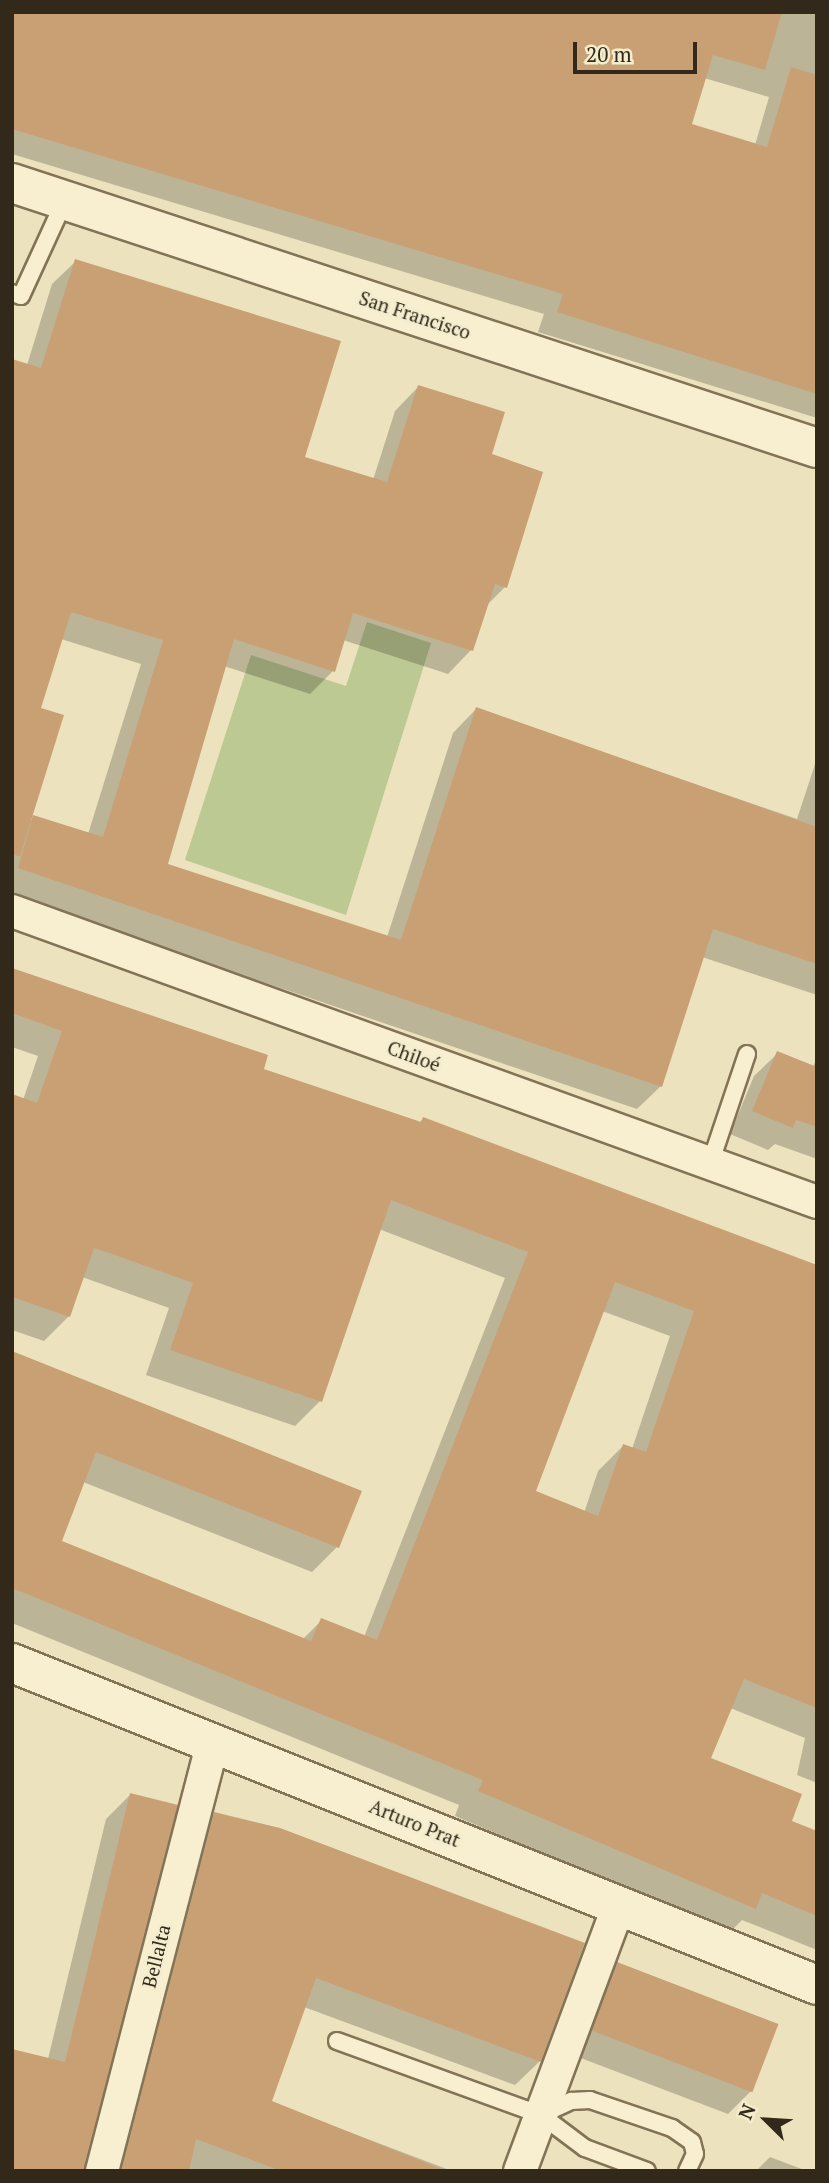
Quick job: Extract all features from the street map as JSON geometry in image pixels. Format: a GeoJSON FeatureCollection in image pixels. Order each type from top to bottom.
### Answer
{"type":"FeatureCollection","features":[{"type":"Feature","properties":{"kind":"street","name":"San Francisco"},"geometry":{"type":"LineString","coordinates":[[12,183],[817,448]]}},
{"type":"Feature","properties":{"kind":"street","name":"Chiloé"},"geometry":{"type":"LineString","coordinates":[[12,911],[817,1202]]}},
{"type":"Feature","properties":{"kind":"street","name":"Arturo Prat"},"geometry":{"type":"LineString","coordinates":[[12,1663],[817,1985]]}},
{"type":"Feature","properties":{"kind":"street","name":"Bellalta"},"geometry":{"type":"LineString","coordinates":[[102,2171],[213,1742]]}},
{"type":"Feature","properties":{"kind":"street"},"geometry":{"type":"LineString","coordinates":[[520,2171],[619,1905]]}},
{"type":"Feature","properties":{"kind":"lane"},"geometry":{"type":"LineString","coordinates":[[17,295],[65,201]]}},
{"type":"Feature","properties":{"kind":"lane"},"geometry":{"type":"LineString","coordinates":[[710,1164],[747,1054]]}},
{"type":"Feature","properties":{"kind":"lane"},"geometry":{"type":"LineString","coordinates":[[337,2041],[541,2115],[585,2148],[647,2171]]}},
{"type":"Feature","properties":{"kind":"lane"},"geometry":{"type":"LineString","coordinates":[[541,2115],[570,2101],[590,2100],[673,2128],[692,2142],[695,2154],[687,2171]]}},
{"type":"Feature","properties":{"kind":"green space"},"geometry":{"type":"Polygon","coordinates":[[[367,622],[431,643],[346,915],[185,860],[251,655],[346,686],[367,622]]]}},
{"type":"Feature","properties":{"kind":"building"},"geometry":{"type":"Polygon","coordinates":[[[12,12],[782,12],[765,70],[713,55],[692,124],[767,147],[791,67],[817,75],[817,394],[557,312],[563,294],[12,129],[12,12]]]}},
{"type":"Feature","properties":{"kind":"building"},"geometry":{"type":"Polygon","coordinates":[[[75,259],[341,341],[305,457],[387,482],[418,385],[505,412],[492,454],[543,472],[507,588],[495,584],[473,651],[353,613],[335,672],[234,639],[168,864],[401,940],[476,707],[817,827],[817,964],[713,929],[662,1087],[18,868],[33,815],[103,837],[163,640],[71,612],[41,708],[64,715],[20,856],[12,855],[12,359],[41,368],[75,259]]]}},
{"type":"Feature","properties":{"kind":"building"},"geometry":{"type":"Polygon","coordinates":[[[12,968],[268,1055],[264,1069],[421,1122],[423,1117],[817,1265],[817,1708],[744,1679],[711,1758],[802,1794],[792,1821],[817,1831],[817,1916],[762,1893],[756,1909],[478,1791],[483,1780],[12,1588],[12,1351],[362,1491],[339,1548],[96,1452],[62,1541],[311,1641],[321,1618],[377,1640],[528,1252],[391,1200],[322,1402],[170,1350],[193,1283],[115,1255],[94,1248],[70,1317],[12,1297],[12,1094],[37,1103],[62,1031],[12,1013],[12,968]],[[615,1282],[536,1491],[598,1516],[623,1444],[646,1452],[694,1311],[615,1282]]]}},
{"type":"Feature","properties":{"kind":"building"},"geometry":{"type":"Polygon","coordinates":[[[777,1051],[817,1067],[817,1127],[796,1120],[793,1128],[752,1111],[777,1051]]]}},
{"type":"Feature","properties":{"kind":"building"},"geometry":{"type":"Polygon","coordinates":[[[130,1793],[178,1805],[84,2171],[12,2171],[12,2049],[65,2062],[130,1793]]]}},
{"type":"Feature","properties":{"kind":"building"},"geometry":{"type":"Polygon","coordinates":[[[214,1812],[280,1828],[585,1943],[541,2062],[316,1978],[272,2101],[446,2171],[281,2171],[196,2139],[189,2171],[121,2171],[214,1812]]]}},
{"type":"Feature","properties":{"kind":"building"},"geometry":{"type":"Polygon","coordinates":[[[617,1962],[779,2024],[752,2092],[591,2030],[617,1962]]]}}]}
